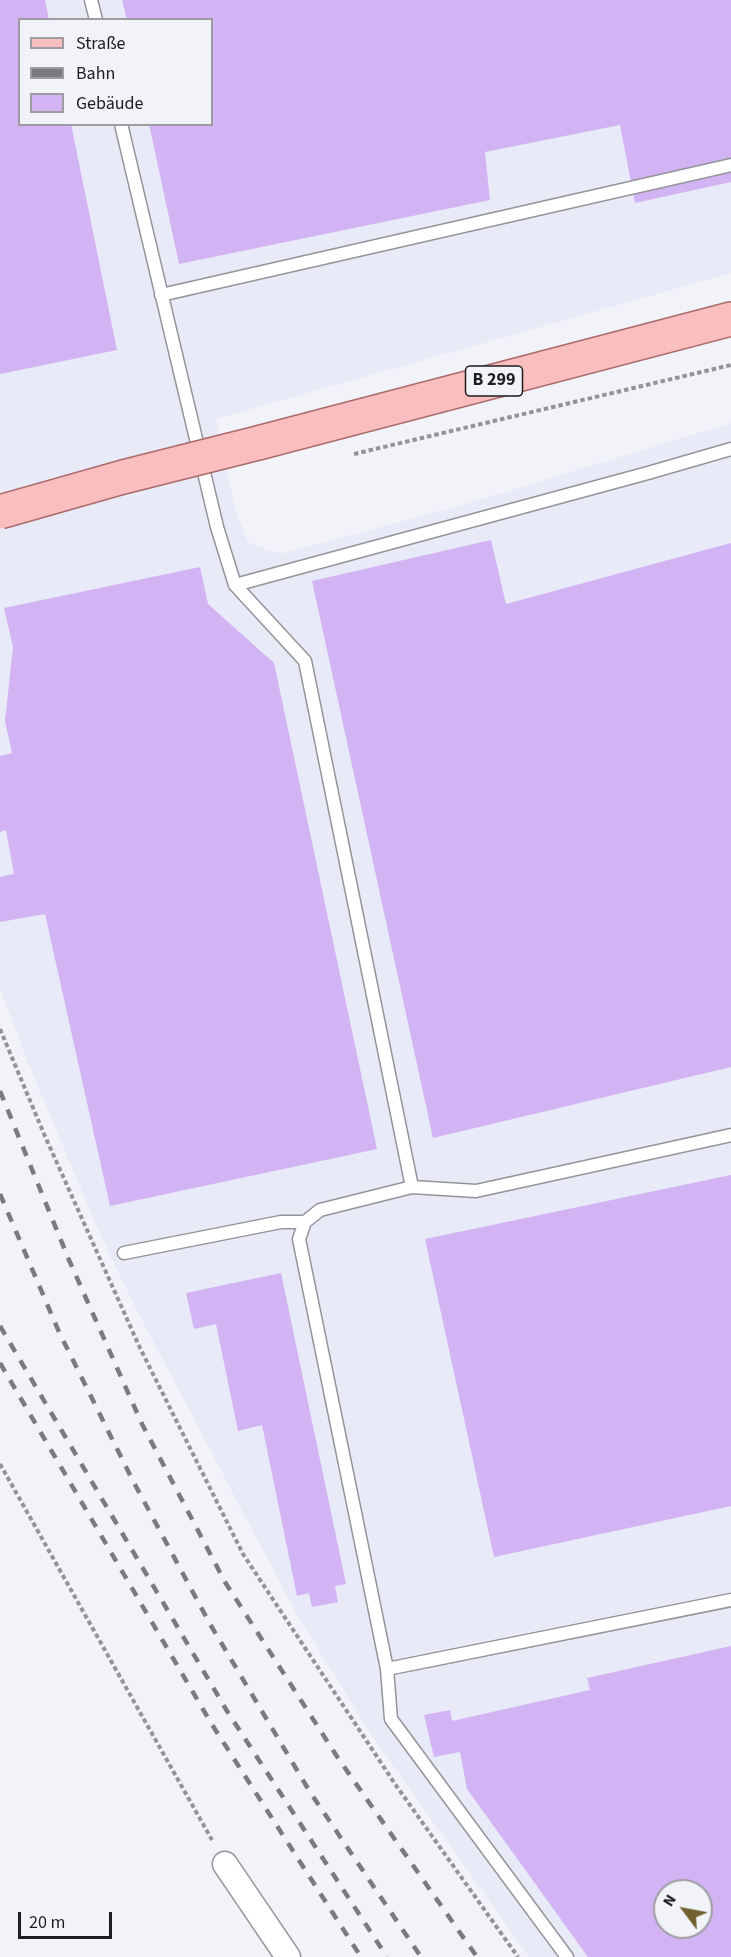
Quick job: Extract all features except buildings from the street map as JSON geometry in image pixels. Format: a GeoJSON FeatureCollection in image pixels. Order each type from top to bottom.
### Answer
{"type":"FeatureCollection","features":[{"type":"Feature","properties":{"kind":"main road","name":"B 299"},"geometry":{"type":"LineString","coordinates":[[0,512],[123,477],[731,319]]}},
{"type":"Feature","properties":{"kind":"street"},"geometry":{"type":"LineString","coordinates":[[225,1864],[288,1957]]}},
{"type":"Feature","properties":{"kind":"lane"},"geometry":{"type":"LineString","coordinates":[[91,0],[96,18]]}},
{"type":"Feature","properties":{"kind":"lane"},"geometry":{"type":"LineString","coordinates":[[121,126],[217,527],[235,585],[305,661],[412,1187]]}},
{"type":"Feature","properties":{"kind":"lane"},"geometry":{"type":"LineString","coordinates":[[161,295],[731,165]]}},
{"type":"Feature","properties":{"kind":"lane"},"geometry":{"type":"LineString","coordinates":[[235,585],[648,474],[731,449]]}},
{"type":"Feature","properties":{"kind":"lane"},"geometry":{"type":"LineString","coordinates":[[567,1957],[391,1719],[387,1669],[299,1239],[305,1222],[320,1210],[412,1187],[476,1191],[731,1135]]}},
{"type":"Feature","properties":{"kind":"lane"},"geometry":{"type":"LineString","coordinates":[[124,1253],[281,1222],[305,1222]]}},
{"type":"Feature","properties":{"kind":"lane"},"geometry":{"type":"LineString","coordinates":[[387,1669],[731,1600]]}},
{"type":"Feature","properties":{"kind":"path"},"geometry":{"type":"LineString","coordinates":[[353,454],[408,443],[731,365]]}},
{"type":"Feature","properties":{"kind":"path"},"geometry":{"type":"LineString","coordinates":[[0,1029],[44,1134],[140,1348],[243,1554],[395,1785],[518,1957]]}},
{"type":"Feature","properties":{"kind":"path"},"geometry":{"type":"LineString","coordinates":[[0,1464],[225,1864]]}},
{"type":"Feature","properties":{"kind":"shaded area"},"geometry":{"type":"Polygon","coordinates":[[[0,0],[731,0],[731,273],[216,419],[235,508],[248,542],[280,554],[459,506],[731,423],[731,1957],[529,1957],[372,1736],[297,1615],[133,1303],[96,1225],[26,1058],[0,988],[0,0]]]}},
{"type":"Feature","properties":{"kind":"railway"},"geometry":{"type":"LineString","coordinates":[[0,1091],[69,1260],[142,1424],[225,1582],[338,1758],[477,1957]]}},
{"type":"Feature","properties":{"kind":"railway"},"geometry":{"type":"LineString","coordinates":[[0,1194],[59,1332],[132,1479],[210,1624],[310,1792],[421,1957]]}},
{"type":"Feature","properties":{"kind":"railway"},"geometry":{"type":"LineString","coordinates":[[0,1326],[227,1711],[387,1957]]}},
{"type":"Feature","properties":{"kind":"railway"},"geometry":{"type":"LineString","coordinates":[[0,1363],[211,1723],[361,1957]]}}]}
